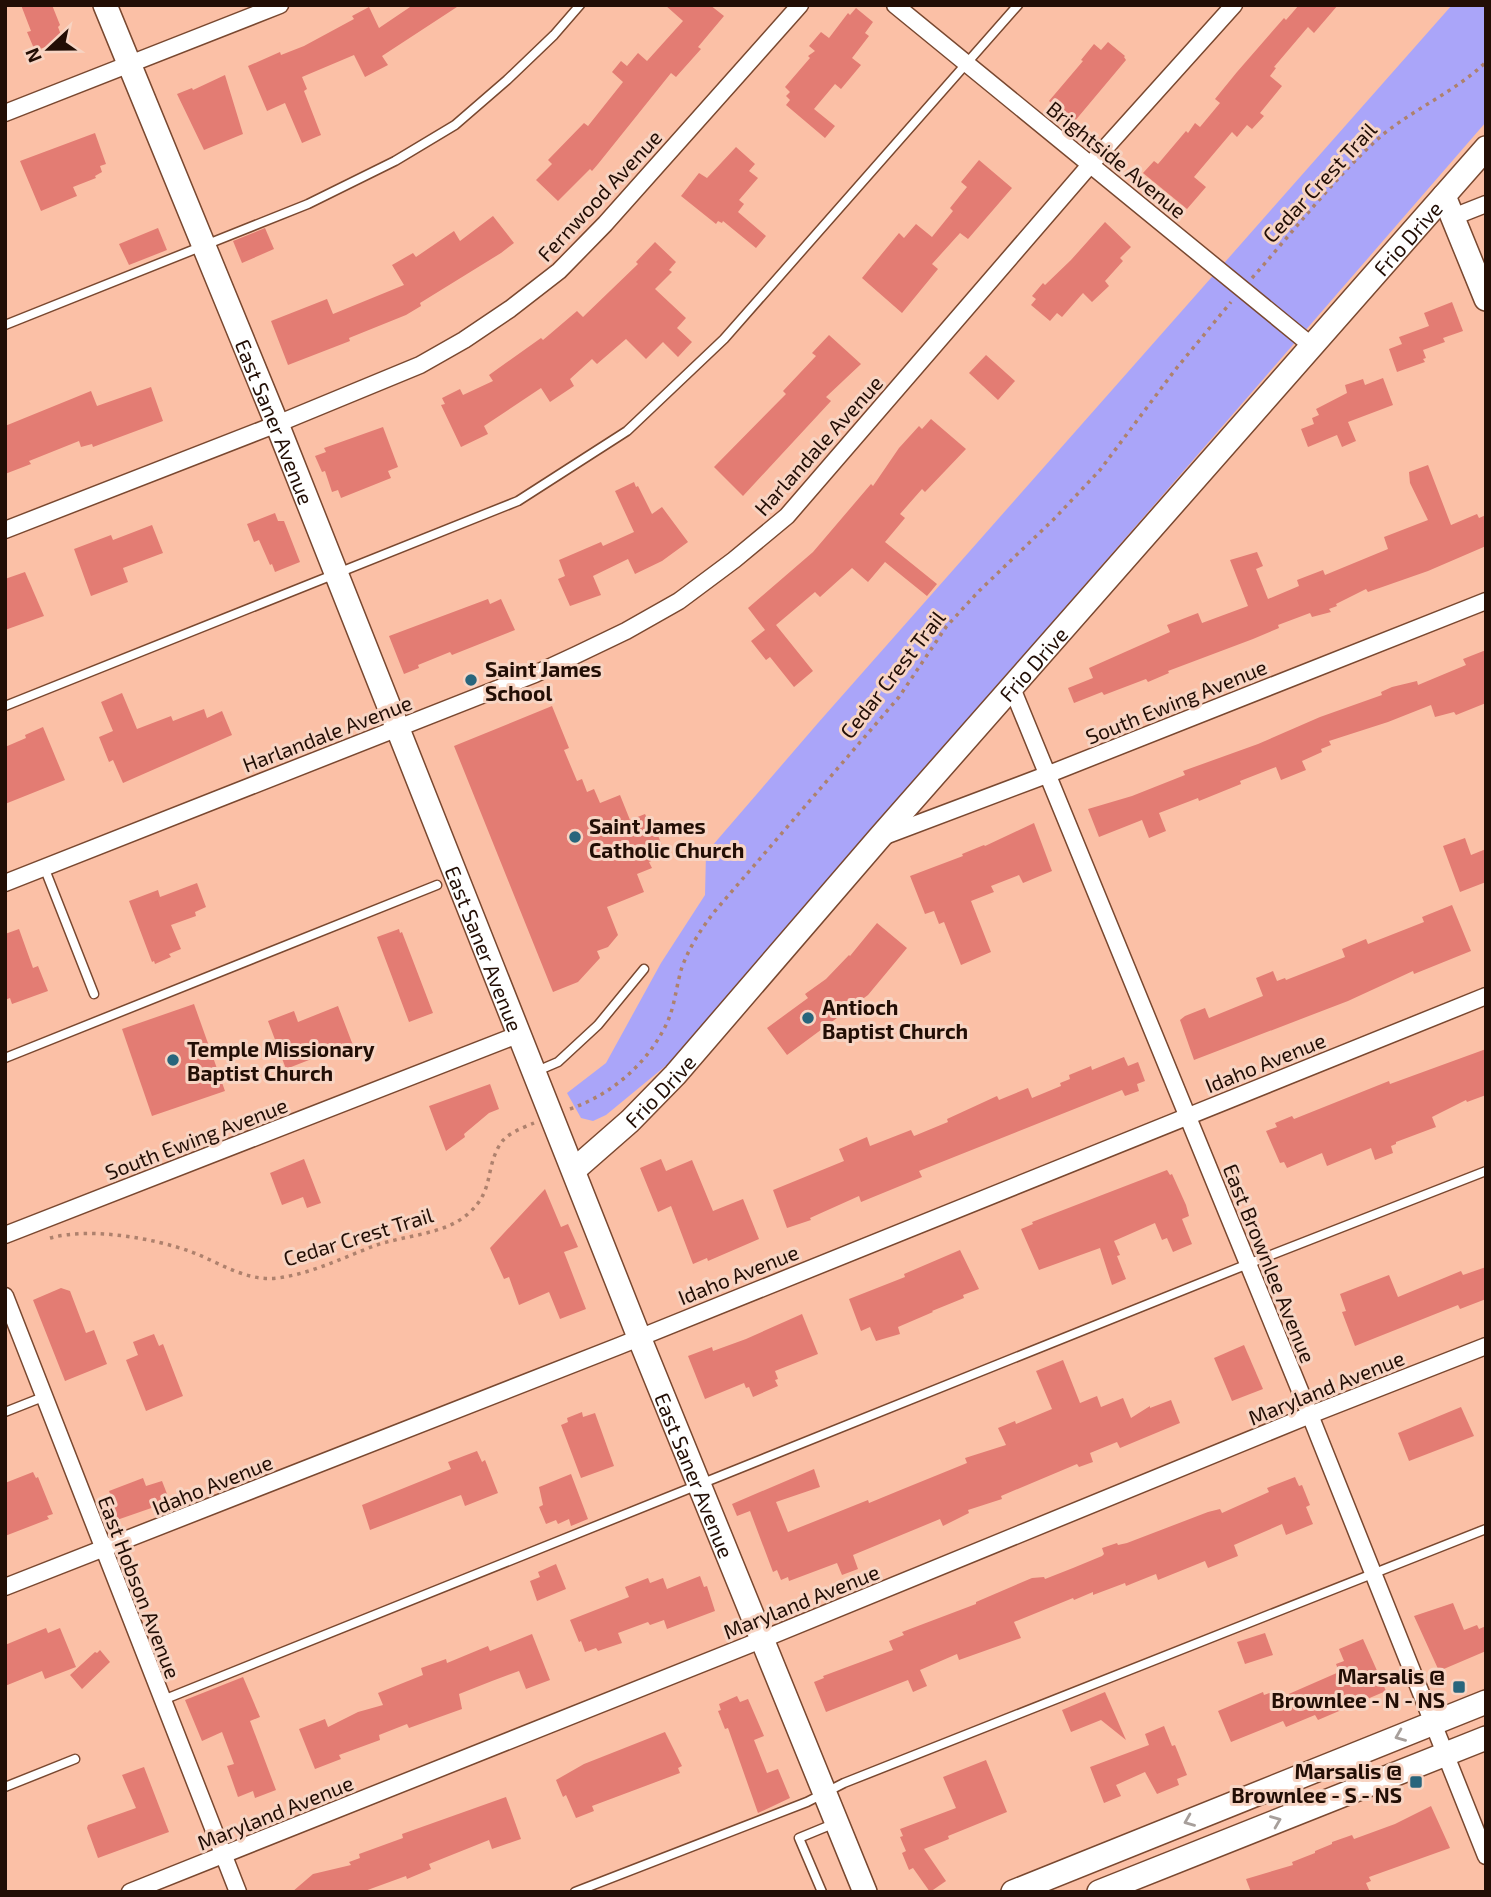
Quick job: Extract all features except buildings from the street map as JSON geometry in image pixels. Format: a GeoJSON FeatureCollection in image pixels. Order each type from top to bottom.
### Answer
{"type":"FeatureCollection","features":[{"type":"Feature","properties":{"kind":"street","name":"East Saner Avenue"},"geometry":{"type":"LineString","coordinates":[[105,5],[277,424],[639,1337],[865,1892]]}},
{"type":"Feature","properties":{"kind":"street"},"geometry":{"type":"LineString","coordinates":[[5,113],[279,5]]}},
{"type":"Feature","properties":{"kind":"street","name":"Fernwood Avenue"},"geometry":{"type":"LineString","coordinates":[[5,530],[420,365],[464,340],[559,271],[606,224],[800,5]]}},
{"type":"Feature","properties":{"kind":"street","name":"Brightside Avenue"},"geometry":{"type":"LineString","coordinates":[[895,5],[1312,346]]}},
{"type":"Feature","properties":{"kind":"street","name":"Harlandale Avenue"},"geometry":{"type":"LineString","coordinates":[[5,883],[535,674],[626,631],[679,601],[734,561],[787,516],[1090,165],[1234,5]]}},
{"type":"Feature","properties":{"kind":"street","name":"Frio Drive"},"geometry":{"type":"LineString","coordinates":[[574,1170],[630,1121],[675,1075],[880,837],[1312,346],[1449,206],[1486,148]]}},
{"type":"Feature","properties":{"kind":"street"},"geometry":{"type":"LineString","coordinates":[[1486,204],[1449,206],[1486,299]]}},
{"type":"Feature","properties":{"kind":"street","name":"South Ewing Avenue"},"geometry":{"type":"LineString","coordinates":[[880,837],[1049,775],[1486,601]]}},
{"type":"Feature","properties":{"kind":"street","name":"East Brownlee Avenue"},"geometry":{"type":"LineString","coordinates":[[1012,688],[1310,1415],[1486,1856]]}},
{"type":"Feature","properties":{"kind":"street","name":"Idaho Avenue"},"geometry":{"type":"LineString","coordinates":[[5,1587],[639,1337],[1486,996]]}},
{"type":"Feature","properties":{"kind":"street","name":"South Ewing Avenue"},"geometry":{"type":"LineString","coordinates":[[5,1235],[520,1034]]}},
{"type":"Feature","properties":{"kind":"street","name":"East Hobson Avenue"},"geometry":{"type":"LineString","coordinates":[[5,1296],[238,1892]]}},
{"type":"Feature","properties":{"kind":"street","name":"Maryland Avenue"},"geometry":{"type":"LineString","coordinates":[[130,1892],[1486,1346]]}},
{"type":"Feature","properties":{"kind":"street"},"geometry":{"type":"LineString","coordinates":[[1013,1892],[1486,1702]]}},
{"type":"Feature","properties":{"kind":"street"},"geometry":{"type":"LineString","coordinates":[[1099,1892],[1486,1738]]}},
{"type":"Feature","properties":{"kind":"lane"},"geometry":{"type":"LineString","coordinates":[[5,325],[308,204],[394,161],[455,125],[554,35],[580,5]]}},
{"type":"Feature","properties":{"kind":"lane"},"geometry":{"type":"LineString","coordinates":[[5,706],[518,500],[626,432],[724,339],[1018,5]]}},
{"type":"Feature","properties":{"kind":"lane"},"geometry":{"type":"LineString","coordinates":[[44,867],[94,994]]}},
{"type":"Feature","properties":{"kind":"lane"},"geometry":{"type":"LineString","coordinates":[[5,1058],[437,885]]}},
{"type":"Feature","properties":{"kind":"lane"},"geometry":{"type":"LineString","coordinates":[[535,1072],[558,1062],[598,1025],[643,969]]}},
{"type":"Feature","properties":{"kind":"lane"},"geometry":{"type":"LineString","coordinates":[[162,1700],[1486,1171]]}},
{"type":"Feature","properties":{"kind":"lane"},"geometry":{"type":"LineString","coordinates":[[5,1412],[43,1397]]}},
{"type":"Feature","properties":{"kind":"lane"},"geometry":{"type":"LineString","coordinates":[[575,1892],[807,1802],[823,1792],[1486,1529]]}},
{"type":"Feature","properties":{"kind":"lane"},"geometry":{"type":"LineString","coordinates":[[5,1787],[75,1759]]}},
{"type":"Feature","properties":{"kind":"lane"},"geometry":{"type":"LineString","coordinates":[[822,1892],[799,1838],[836,1823]]}},
{"type":"Feature","properties":{"kind":"path","name":"Cedar Crest Trail"},"geometry":{"type":"LineString","coordinates":[[1249,281],[1374,143],[1411,113],[1456,85],[1486,62]]}},
{"type":"Feature","properties":{"kind":"path","name":"Cedar Crest Trail"},"geometry":{"type":"LineString","coordinates":[[570,1109],[600,1097],[622,1082],[633,1070],[666,1025],[676,997],[681,969],[694,939],[715,911],[899,698],[946,628],[978,592],[1055,518],[1100,470],[1175,370],[1237,296]]}},
{"type":"Feature","properties":{"kind":"path","name":"Cedar Crest Trail"},"geometry":{"type":"LineString","coordinates":[[44,1240],[82,1235],[123,1236],[171,1245],[248,1275],[275,1278],[300,1274],[375,1246],[426,1233],[468,1215],[483,1198],[499,1144],[516,1130],[536,1122]]}},
{"type":"Feature","properties":{"kind":"shaded area"},"geometry":{"type":"Polygon","coordinates":[[[1452,5],[1486,5],[1486,122],[674,1059],[606,1115],[593,1121],[581,1118],[567,1093],[606,1063],[661,963],[705,895],[706,853],[1452,5]]]}},
{"type":"Feature","properties":{"kind":"place","name":"Saint James School"},"geometry":{"type":"Point","coordinates":[471,680]}},
{"type":"Feature","properties":{"kind":"place","name":"Saint James Catholic Church"},"geometry":{"type":"Point","coordinates":[575,837]}},
{"type":"Feature","properties":{"kind":"place","name":"Antioch Baptist Church"},"geometry":{"type":"Point","coordinates":[808,1018]}},
{"type":"Feature","properties":{"kind":"place","name":"Temple Missionary Baptist Church"},"geometry":{"type":"Point","coordinates":[173,1060]}},
{"type":"Feature","properties":{"kind":"place","name":"Marsalis @ Brownlee - N - NS"},"geometry":{"type":"Point","coordinates":[1459,1687]}},
{"type":"Feature","properties":{"kind":"place","name":"Marsalis @ Brownlee - S - NS"},"geometry":{"type":"Point","coordinates":[1416,1782]}}]}
